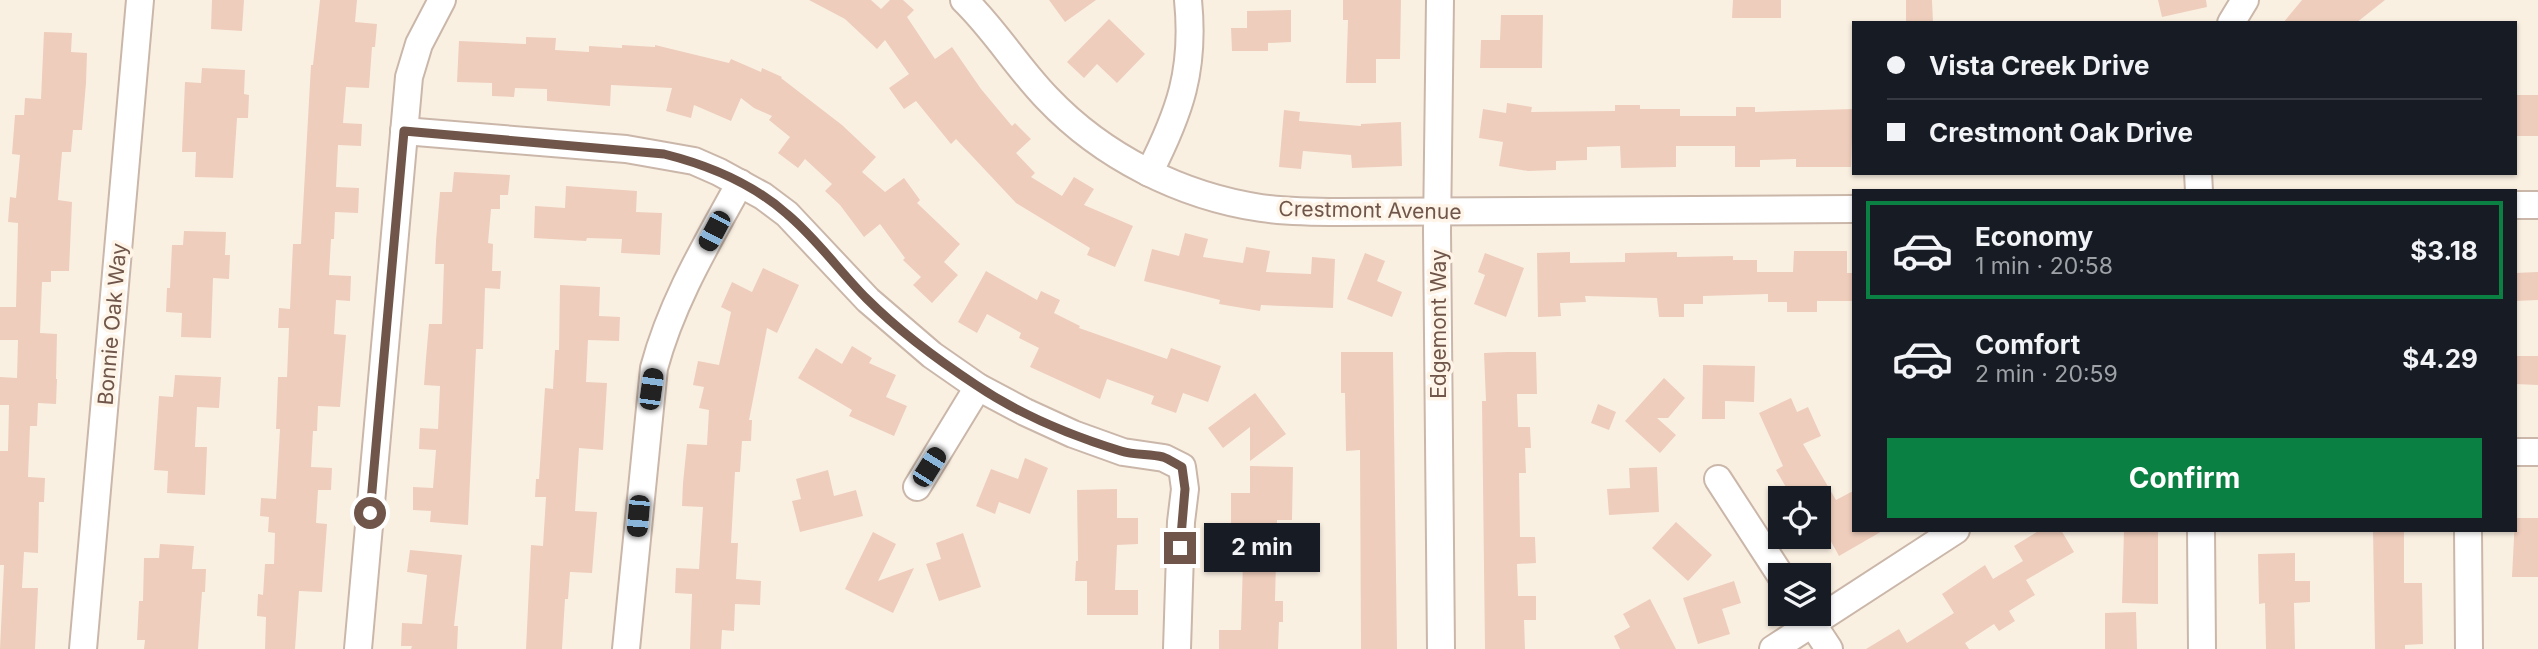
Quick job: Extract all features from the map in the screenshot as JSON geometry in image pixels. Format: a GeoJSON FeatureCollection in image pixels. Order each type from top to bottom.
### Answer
{"type":"FeatureCollection","features":[{"type":"Feature","properties":{"kind":"street","name":"Bonnie Oak Way"},"geometry":{"type":"LineString","coordinates":[[83,649],[141,0]]}},
{"type":"Feature","properties":{"kind":"street"},"geometry":{"type":"LineString","coordinates":[[358,649],[409,77],[419,44],[442,0]]}},
{"type":"Feature","properties":{"kind":"street","name":"Crestmont Avenue"},"geometry":{"type":"LineString","coordinates":[[964,0],[1026,75],[1069,121],[1094,140],[1149,173],[1213,197],[1263,208],[1341,212],[1852,209]]}},
{"type":"Feature","properties":{"kind":"street"},"geometry":{"type":"LineString","coordinates":[[1149,173],[1163,147],[1184,93],[1189,60],[1188,0]]}},
{"type":"Feature","properties":{"kind":"street","name":"Edgemont Way"},"geometry":{"type":"LineString","coordinates":[[1440,0],[1437,212],[1441,649]]}},
{"type":"Feature","properties":{"kind":"street"},"geometry":{"type":"LineString","coordinates":[[2232,21],[2245,0]]}},
{"type":"Feature","properties":{"kind":"street"},"geometry":{"type":"LineString","coordinates":[[404,131],[664,154],[694,162],[740,183],[787,214],[868,300],[932,355],[978,387],[1073,433],[1124,452],[1164,458],[1182,467],[1185,489],[1181,523],[1177,649]]}},
{"type":"Feature","properties":{"kind":"street"},"geometry":{"type":"LineString","coordinates":[[626,649],[654,368],[663,333],[681,292],[740,183]]}},
{"type":"Feature","properties":{"kind":"street"},"geometry":{"type":"LineString","coordinates":[[2517,205],[2538,205]]}},
{"type":"Feature","properties":{"kind":"street"},"geometry":{"type":"LineString","coordinates":[[917,487],[978,387]]}},
{"type":"Feature","properties":{"kind":"street"},"geometry":{"type":"LineString","coordinates":[[2517,452],[2538,452]]}},
{"type":"Feature","properties":{"kind":"street"},"geometry":{"type":"LineString","coordinates":[[1717,479],[1772,563]]}},
{"type":"Feature","properties":{"kind":"street"},"geometry":{"type":"LineString","coordinates":[[1831,606],[1953,532]]}},
{"type":"Feature","properties":{"kind":"street"},"geometry":{"type":"LineString","coordinates":[[2201,532],[2202,649]]}},
{"type":"Feature","properties":{"kind":"street"},"geometry":{"type":"LineString","coordinates":[[2468,532],[2469,649]]}},
{"type":"Feature","properties":{"kind":"street"},"geometry":{"type":"LineString","coordinates":[[1773,649],[1801,626]]}},
{"type":"Feature","properties":{"kind":"street"},"geometry":{"type":"LineString","coordinates":[[1814,626],[1829,649]]}},
{"type":"Feature","properties":{"kind":"building"},"geometry":{"type":"Polygon","coordinates":[[[212,0],[244,0],[242,31],[211,29],[212,0]]]}},
{"type":"Feature","properties":{"kind":"building"},"geometry":{"type":"Polygon","coordinates":[[[320,0],[357,0],[355,22],[377,24],[375,47],[372,47],[369,88],[346,87],[343,123],[362,124],[361,146],[338,145],[336,187],[359,188],[358,213],[335,212],[334,239],[331,239],[329,275],[351,276],[350,301],[336,300],[334,334],[346,335],[340,407],[318,406],[317,431],[313,431],[311,467],[332,468],[331,490],[318,490],[316,523],[327,524],[322,592],[299,591],[295,649],[265,649],[266,617],[257,616],[258,594],[263,595],[265,564],[274,564],[275,533],[268,532],[269,517],[260,516],[261,498],[276,499],[280,429],[276,429],[278,377],[287,377],[289,328],[278,328],[279,308],[290,309],[293,244],[301,244],[311,65],[320,0]]]}},
{"type":"Feature","properties":{"kind":"building"},"geometry":{"type":"Polygon","coordinates":[[[809,0],[871,0],[881,9],[890,0],[903,0],[914,10],[907,17],[935,59],[952,47],[981,89],[1012,126],[1015,123],[1031,139],[1016,153],[1035,173],[1031,177],[1062,196],[1074,177],[1094,189],[1084,205],[1133,226],[1115,267],[1087,255],[1090,248],[1016,203],[956,139],[951,144],[916,101],[904,109],[889,88],[909,74],[885,40],[877,49],[845,19],[809,0]]]}},
{"type":"Feature","properties":{"kind":"building"},"geometry":{"type":"Polygon","coordinates":[[[1049,0],[1096,0],[1065,22],[1049,0]]]}},
{"type":"Feature","properties":{"kind":"building"},"geometry":{"type":"Polygon","coordinates":[[[1343,0],[1401,0],[1400,59],[1376,59],[1376,83],[1346,83],[1348,20],[1343,20],[1343,0]]]}},
{"type":"Feature","properties":{"kind":"building"},"geometry":{"type":"Polygon","coordinates":[[[1733,0],[1781,0],[1781,18],[1732,18],[1733,0]]]}},
{"type":"Feature","properties":{"kind":"building"},"geometry":{"type":"Polygon","coordinates":[[[1906,0],[1932,0],[1933,21],[1906,21],[1906,0]]]}},
{"type":"Feature","properties":{"kind":"building"},"geometry":{"type":"Polygon","coordinates":[[[2158,0],[2206,0],[2207,7],[2162,17],[2158,0]]]}},
{"type":"Feature","properties":{"kind":"building"},"geometry":{"type":"Polygon","coordinates":[[[2302,0],[2385,0],[2359,21],[2285,21],[2302,0]]]}},
{"type":"Feature","properties":{"kind":"building"},"geometry":{"type":"Polygon","coordinates":[[[1291,10],[1291,42],[1268,43],[1268,51],[1232,51],[1231,28],[1247,28],[1247,11],[1291,10]]]}},
{"type":"Feature","properties":{"kind":"building"},"geometry":{"type":"Polygon","coordinates":[[[1501,15],[1543,15],[1542,68],[1480,68],[1481,40],[1500,40],[1501,15]]]}},
{"type":"Feature","properties":{"kind":"building"},"geometry":{"type":"Polygon","coordinates":[[[1109,19],[1145,54],[1117,83],[1097,64],[1084,78],[1067,62],[1109,19]]]}},
{"type":"Feature","properties":{"kind":"building"},"geometry":{"type":"Polygon","coordinates":[[[44,32],[72,33],[71,52],[87,53],[86,83],[82,130],[73,130],[71,152],[62,152],[58,200],[72,202],[69,271],[51,271],[51,282],[42,282],[40,333],[57,334],[57,379],[56,404],[38,403],[37,426],[30,426],[28,477],[45,478],[44,502],[39,502],[38,553],[24,552],[22,588],[38,588],[35,649],[0,649],[4,565],[0,565],[0,451],[8,451],[9,405],[0,405],[0,377],[17,378],[18,340],[0,340],[0,307],[16,307],[18,223],[8,222],[10,197],[16,198],[20,155],[12,154],[15,115],[24,115],[25,98],[41,99],[44,32]]]}},
{"type":"Feature","properties":{"kind":"building"},"geometry":{"type":"Polygon","coordinates":[[[526,37],[556,38],[555,50],[589,52],[589,46],[622,48],[622,45],[655,45],[729,63],[731,59],[761,72],[762,68],[782,77],[842,125],[876,157],[862,172],[885,192],[904,178],[920,200],[917,203],[960,244],[944,262],[958,275],[932,303],[913,285],[921,277],[903,260],[905,258],[880,224],[864,237],[840,205],[825,191],[832,184],[805,159],[798,168],[778,153],[790,137],[769,120],[772,116],[754,108],[741,98],[731,121],[694,105],[691,118],[666,111],[672,88],[611,85],[610,106],[547,101],[547,89],[515,88],[514,97],[492,96],[492,83],[457,82],[459,41],[526,44],[526,37]]]}},
{"type":"Feature","properties":{"kind":"building"},"geometry":{"type":"Polygon","coordinates":[[[202,68],[245,70],[244,94],[249,95],[248,118],[237,118],[233,178],[195,177],[196,152],[182,152],[185,82],[201,83],[202,68]]]}},
{"type":"Feature","properties":{"kind":"building"},"geometry":{"type":"Polygon","coordinates":[[[2517,95],[2538,95],[2538,136],[2517,136],[2517,95]]]}},
{"type":"Feature","properties":{"kind":"building"},"geometry":{"type":"Polygon","coordinates":[[[1507,103],[1532,107],[1531,112],[1615,111],[1615,105],[1640,105],[1640,109],[1680,109],[1680,116],[1736,116],[1736,107],[1755,107],[1755,112],[1852,109],[1851,167],[1796,167],[1796,159],[1760,160],[1760,167],[1735,167],[1735,146],[1676,146],[1676,167],[1621,168],[1620,146],[1587,147],[1587,160],[1556,161],[1556,170],[1528,171],[1499,166],[1503,142],[1479,138],[1483,109],[1506,113],[1507,103]]]}},
{"type":"Feature","properties":{"kind":"building"},"geometry":{"type":"Polygon","coordinates":[[[1284,110],[1300,112],[1299,121],[1361,126],[1401,122],[1402,166],[1352,168],[1351,155],[1303,151],[1301,169],[1279,167],[1284,110]]]}},
{"type":"Feature","properties":{"kind":"building"},"geometry":{"type":"Polygon","coordinates":[[[454,172],[510,175],[508,195],[500,195],[500,209],[491,209],[488,243],[493,244],[492,271],[501,271],[500,289],[485,288],[483,349],[476,349],[468,525],[430,522],[431,511],[413,510],[413,487],[433,488],[436,450],[419,449],[420,428],[438,429],[440,386],[424,385],[429,324],[442,324],[444,264],[435,264],[440,192],[452,192],[454,172]]]}},
{"type":"Feature","properties":{"kind":"building"},"geometry":{"type":"Polygon","coordinates":[[[566,186],[637,191],[636,212],[662,213],[660,255],[621,253],[622,239],[587,238],[586,241],[534,238],[535,206],[565,208],[566,186]]]}},
{"type":"Feature","properties":{"kind":"building"},"geometry":{"type":"Polygon","coordinates":[[[184,231],[226,232],[225,255],[230,255],[229,279],[213,278],[211,338],[181,337],[182,313],[166,312],[172,245],[183,245],[184,231]]]}},
{"type":"Feature","properties":{"kind":"building"},"geometry":{"type":"Polygon","coordinates":[[[1185,233],[1208,239],[1203,257],[1243,263],[1246,247],[1270,251],[1266,272],[1311,274],[1312,257],[1335,259],[1333,308],[1261,305],[1260,311],[1219,304],[1220,300],[1144,281],[1152,249],[1179,256],[1185,233]]]}},
{"type":"Feature","properties":{"kind":"building"},"geometry":{"type":"Polygon","coordinates":[[[1794,251],[1847,251],[1847,273],[1852,273],[1852,301],[1817,301],[1817,312],[1787,312],[1787,302],[1768,302],[1768,294],[1703,296],[1703,304],[1684,304],[1684,317],[1659,317],[1657,298],[1585,296],[1586,302],[1560,303],[1561,316],[1538,317],[1537,253],[1570,252],[1570,263],[1625,262],[1625,253],[1677,252],[1677,257],[1733,256],[1733,260],[1757,260],[1757,272],[1793,272],[1794,251]]]}},
{"type":"Feature","properties":{"kind":"building"},"geometry":{"type":"Polygon","coordinates":[[[1365,253],[1385,261],[1377,281],[1402,292],[1392,317],[1347,299],[1365,253]]]}},
{"type":"Feature","properties":{"kind":"building"},"geometry":{"type":"Polygon","coordinates":[[[1485,253],[1524,268],[1506,317],[1474,304],[1485,275],[1478,272],[1485,253]]]}},
{"type":"Feature","properties":{"kind":"building"},"geometry":{"type":"Polygon","coordinates":[[[763,268],[799,285],[777,333],[767,328],[749,420],[752,420],[751,441],[742,441],[740,472],[735,472],[731,543],[738,543],[736,579],[761,581],[760,605],[735,604],[734,631],[722,630],[721,649],[690,649],[692,594],[675,593],[676,568],[699,569],[703,507],[682,506],[683,483],[687,444],[707,445],[709,410],[699,408],[704,387],[693,385],[698,361],[719,365],[731,312],[721,307],[732,282],[752,292],[763,268]]]}},
{"type":"Feature","properties":{"kind":"building"},"geometry":{"type":"Polygon","coordinates":[[[986,271],[1037,300],[1041,291],[1060,300],[1054,313],[1080,326],[1079,328],[1167,359],[1171,348],[1221,366],[1208,402],[1183,393],[1176,413],[1151,404],[1154,396],[1107,379],[1100,399],[1030,367],[1039,348],[1019,338],[1021,333],[987,314],[977,333],[958,322],[986,271]]]}},
{"type":"Feature","properties":{"kind":"building"},"geometry":{"type":"Polygon","coordinates":[[[2538,272],[2538,300],[2517,301],[2517,273],[2538,272]]]}},
{"type":"Feature","properties":{"kind":"building"},"geometry":{"type":"Polygon","coordinates":[[[560,285],[600,287],[599,316],[620,317],[619,341],[588,340],[586,382],[607,383],[603,450],[579,448],[575,511],[597,512],[592,573],[570,572],[568,599],[565,599],[562,649],[526,649],[531,545],[543,546],[546,497],[535,497],[536,479],[539,479],[545,388],[553,389],[555,350],[559,350],[560,285]]]}},
{"type":"Feature","properties":{"kind":"building"},"geometry":{"type":"Polygon","coordinates":[[[852,346],[872,358],[869,363],[896,375],[886,397],[907,406],[894,436],[849,416],[852,410],[798,378],[816,348],[842,364],[852,346]]]}},
{"type":"Feature","properties":{"kind":"building"},"geometry":{"type":"Polygon","coordinates":[[[1341,352],[1393,352],[1397,649],[1361,649],[1360,450],[1346,451],[1341,352]]]}},
{"type":"Feature","properties":{"kind":"building"},"geometry":{"type":"Polygon","coordinates":[[[1536,352],[1537,394],[1517,394],[1518,427],[1530,427],[1531,448],[1525,448],[1526,473],[1519,473],[1520,537],[1535,537],[1536,563],[1517,564],[1518,596],[1536,596],[1536,620],[1524,620],[1525,649],[1485,649],[1482,401],[1486,401],[1484,353],[1536,352]]]}},
{"type":"Feature","properties":{"kind":"building"},"geometry":{"type":"Polygon","coordinates":[[[2517,356],[2538,356],[2538,385],[2517,384],[2517,356]]]}},
{"type":"Feature","properties":{"kind":"building"},"geometry":{"type":"Polygon","coordinates":[[[1703,365],[1755,366],[1754,402],[1725,401],[1725,419],[1702,419],[1703,365]]]}},
{"type":"Feature","properties":{"kind":"building"},"geometry":{"type":"Polygon","coordinates":[[[175,375],[221,377],[219,408],[197,407],[195,447],[207,447],[205,495],[167,493],[168,471],[154,470],[159,396],[173,397],[175,375]]]}},
{"type":"Feature","properties":{"kind":"building"},"geometry":{"type":"Polygon","coordinates":[[[1664,378],[1685,398],[1668,418],[1657,418],[1676,435],[1660,453],[1625,421],[1664,378]]]}},
{"type":"Feature","properties":{"kind":"building"},"geometry":{"type":"Polygon","coordinates":[[[1255,393],[1286,434],[1250,461],[1250,427],[1223,448],[1208,428],[1255,393]]]}},
{"type":"Feature","properties":{"kind":"building"},"geometry":{"type":"Polygon","coordinates":[[[1791,398],[1797,412],[1808,407],[1821,436],[1803,444],[1828,486],[1785,486],[1776,470],[1783,466],[1759,413],[1791,398]]]}},
{"type":"Feature","properties":{"kind":"building"},"geometry":{"type":"Polygon","coordinates":[[[1598,404],[1616,412],[1609,430],[1591,423],[1598,404]]]}},
{"type":"Feature","properties":{"kind":"building"},"geometry":{"type":"Polygon","coordinates":[[[1025,458],[1048,468],[1030,514],[999,502],[995,514],[976,506],[991,469],[1018,479],[1025,458]]]}},
{"type":"Feature","properties":{"kind":"building"},"geometry":{"type":"Polygon","coordinates":[[[1250,466],[1293,467],[1292,520],[1277,520],[1275,601],[1283,601],[1283,622],[1279,622],[1278,649],[1219,649],[1219,630],[1241,630],[1243,561],[1221,561],[1221,537],[1231,537],[1231,493],[1250,493],[1250,466]]]}},
{"type":"Feature","properties":{"kind":"building"},"geometry":{"type":"Polygon","coordinates":[[[1657,467],[1659,512],[1609,515],[1607,489],[1630,488],[1629,468],[1657,467]]]}},
{"type":"Feature","properties":{"kind":"building"},"geometry":{"type":"Polygon","coordinates":[[[828,470],[834,496],[856,490],[863,516],[800,532],[792,501],[801,499],[796,479],[828,470]]]}},
{"type":"Feature","properties":{"kind":"building"},"geometry":{"type":"Polygon","coordinates":[[[1117,489],[1117,518],[1138,518],[1138,544],[1117,545],[1115,590],[1138,590],[1138,615],[1087,615],[1087,581],[1075,581],[1078,561],[1077,490],[1117,489]]]}},
{"type":"Feature","properties":{"kind":"building"},"geometry":{"type":"Polygon","coordinates":[[[1831,492],[1836,500],[1852,492],[1852,532],[1881,532],[1839,556],[1831,541],[1831,492]]]}},
{"type":"Feature","properties":{"kind":"building"},"geometry":{"type":"Polygon","coordinates":[[[2517,518],[2538,518],[2538,577],[2512,577],[2517,518]]]}},
{"type":"Feature","properties":{"kind":"building"},"geometry":{"type":"Polygon","coordinates":[[[1676,522],[1712,555],[1688,581],[1652,548],[1676,522]]]}},
{"type":"Feature","properties":{"kind":"building"},"geometry":{"type":"Polygon","coordinates":[[[873,532],[896,544],[878,581],[914,568],[893,613],[845,589],[873,532]]]}},
{"type":"Feature","properties":{"kind":"building"},"geometry":{"type":"Polygon","coordinates":[[[2037,532],[2062,532],[2074,552],[2026,580],[2035,595],[2009,611],[2015,621],[1999,631],[1994,624],[1965,643],[1969,649],[1866,649],[1899,629],[1907,643],[1954,613],[1942,594],[1985,565],[1993,579],[2023,561],[2014,546],[2037,532]]]}},
{"type":"Feature","properties":{"kind":"building"},"geometry":{"type":"Polygon","coordinates":[[[2124,532],[2158,532],[2158,604],[2122,603],[2124,532]]]}},
{"type":"Feature","properties":{"kind":"building"},"geometry":{"type":"Polygon","coordinates":[[[2373,532],[2404,532],[2404,583],[2422,583],[2423,644],[2405,645],[2405,649],[2375,649],[2373,532]]]}},
{"type":"Feature","properties":{"kind":"building"},"geometry":{"type":"Polygon","coordinates":[[[963,533],[981,587],[939,601],[926,564],[941,559],[936,543],[963,533]]]}},
{"type":"Feature","properties":{"kind":"building"},"geometry":{"type":"Polygon","coordinates":[[[160,544],[194,546],[192,569],[206,569],[198,649],[144,649],[145,640],[137,640],[139,601],[143,601],[144,558],[159,558],[160,544]]]}},
{"type":"Feature","properties":{"kind":"building"},"geometry":{"type":"Polygon","coordinates":[[[410,550],[462,555],[454,626],[458,626],[457,649],[411,649],[412,646],[401,646],[402,623],[422,624],[427,575],[407,572],[410,550]]]}},
{"type":"Feature","properties":{"kind":"building"},"geometry":{"type":"Polygon","coordinates":[[[2295,553],[2295,581],[2310,581],[2310,602],[2294,603],[2295,649],[2266,649],[2265,603],[2259,604],[2258,554],[2295,553]]]}},
{"type":"Feature","properties":{"kind":"building"},"geometry":{"type":"Polygon","coordinates":[[[1734,581],[1741,603],[1722,609],[1730,634],[1698,644],[1683,598],[1734,581]]]}},
{"type":"Feature","properties":{"kind":"building"},"geometry":{"type":"Polygon","coordinates":[[[1650,599],[1676,649],[1620,649],[1614,636],[1630,627],[1623,614],[1650,599]]]}},
{"type":"Feature","properties":{"kind":"building"},"geometry":{"type":"Polygon","coordinates":[[[2136,612],[2137,649],[2105,649],[2105,613],[2136,612]]]}},
{"type":"Feature","properties":{"kind":"route"},"geometry":{"type":"LineString","coordinates":[[370,513],[404,131],[626,149],[664,154],[719,172],[763,196],[787,214],[868,300],[932,355],[978,387],[1073,433],[1124,452],[1164,458],[1182,467],[1185,489],[1180,548]]}}]}
